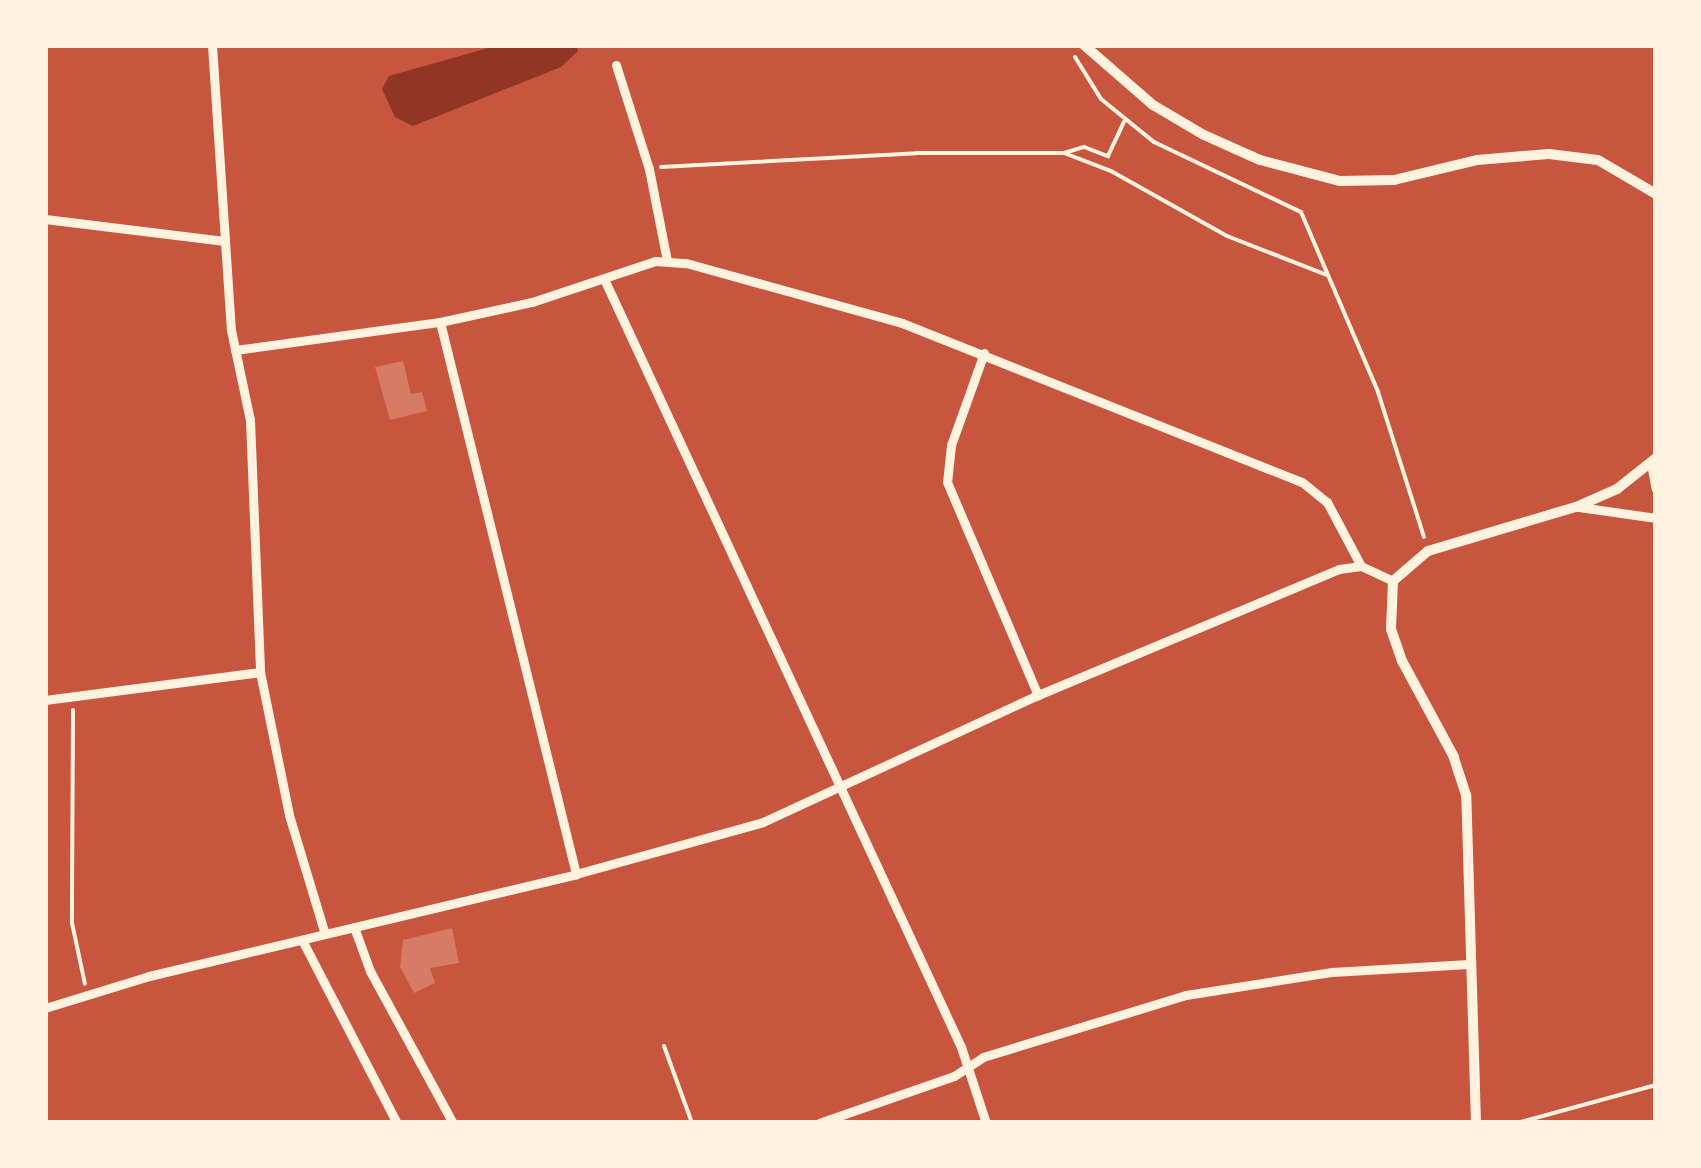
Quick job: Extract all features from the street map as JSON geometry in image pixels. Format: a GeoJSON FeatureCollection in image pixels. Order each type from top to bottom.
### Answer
{"type":"FeatureCollection","features":[{"type":"Feature","properties":{"kind":"street"},"geometry":{"type":"LineString","coordinates":[[212,45],[235,350],[250,420],[260,672],[288,815],[326,934]]}},
{"type":"Feature","properties":{"kind":"street"},"geometry":{"type":"LineString","coordinates":[[1084,45],[1153,105],[1204,135],[1260,160],[1340,181],[1394,180],[1476,160],[1549,154],[1598,160],[1656,194]]}},
{"type":"Feature","properties":{"kind":"street"},"geometry":{"type":"LineString","coordinates":[[616,65],[649,169],[667,260]]}},
{"type":"Feature","properties":{"kind":"street"},"geometry":{"type":"LineString","coordinates":[[45,219],[226,241]]}},
{"type":"Feature","properties":{"kind":"street"},"geometry":{"type":"LineString","coordinates":[[235,350],[440,322],[605,281],[667,260],[825,299],[984,353],[1302,482],[1327,502],[1361,566]]}},
{"type":"Feature","properties":{"kind":"street"},"geometry":{"type":"LineString","coordinates":[[605,281],[968,1067],[986,1123]]}},
{"type":"Feature","properties":{"kind":"street"},"geometry":{"type":"LineString","coordinates":[[440,322],[576,874]]}},
{"type":"Feature","properties":{"kind":"street"},"geometry":{"type":"LineString","coordinates":[[984,353],[952,446],[947,482],[1038,695]]}},
{"type":"Feature","properties":{"kind":"street"},"geometry":{"type":"LineString","coordinates":[[1476,1123],[1466,794],[1391,629],[1392,581],[1428,551],[1576,507],[1654,461],[1656,489]]}},
{"type":"Feature","properties":{"kind":"street"},"geometry":{"type":"LineString","coordinates":[[1576,507],[1656,518]]}},
{"type":"Feature","properties":{"kind":"street"},"geometry":{"type":"LineString","coordinates":[[45,1008],[86,994],[576,874],[763,822],[1038,695],[1338,569],[1361,566],[1392,581]]}},
{"type":"Feature","properties":{"kind":"street"},"geometry":{"type":"LineString","coordinates":[[45,700],[260,672]]}},
{"type":"Feature","properties":{"kind":"street"},"geometry":{"type":"LineString","coordinates":[[354,927],[370,971],[454,1123]]}},
{"type":"Feature","properties":{"kind":"street"},"geometry":{"type":"LineString","coordinates":[[302,940],[396,1123]]}},
{"type":"Feature","properties":{"kind":"street"},"geometry":{"type":"LineString","coordinates":[[819,1123],[1089,1021],[1186,995],[1332,972],[1469,964]]}},
{"type":"Feature","properties":{"kind":"path"},"geometry":{"type":"LineString","coordinates":[[1075,45],[1076,65],[1124,121],[1174,154],[1301,212],[1378,392],[1428,551]]}},
{"type":"Feature","properties":{"kind":"path"},"geometry":{"type":"LineString","coordinates":[[649,169],[917,153],[1064,153],[1084,148],[1108,156],[1124,121]]}},
{"type":"Feature","properties":{"kind":"path"},"geometry":{"type":"LineString","coordinates":[[1064,153],[1111,171],[1227,236],[1327,275]]}},
{"type":"Feature","properties":{"kind":"path"},"geometry":{"type":"LineString","coordinates":[[73,695],[72,923],[86,994]]}},
{"type":"Feature","properties":{"kind":"path"},"geometry":{"type":"LineString","coordinates":[[664,1046],[692,1123]]}},
{"type":"Feature","properties":{"kind":"path"},"geometry":{"type":"LineString","coordinates":[[1517,1123],[1656,1085]]}},
{"type":"Feature","properties":{"kind":"shaded area"},"geometry":{"type":"Polygon","coordinates":[[[499,45],[576,45],[578,51],[561,67],[413,126],[395,117],[382,89],[389,76],[499,45]]]}},
{"type":"Feature","properties":{"kind":"building"},"geometry":{"type":"Polygon","coordinates":[[[403,361],[411,394],[422,392],[427,411],[390,420],[375,367],[403,361]]]}},
{"type":"Feature","properties":{"kind":"building"},"geometry":{"type":"Polygon","coordinates":[[[452,928],[459,963],[430,968],[435,983],[414,993],[400,967],[403,940],[452,928]]]}}]}
